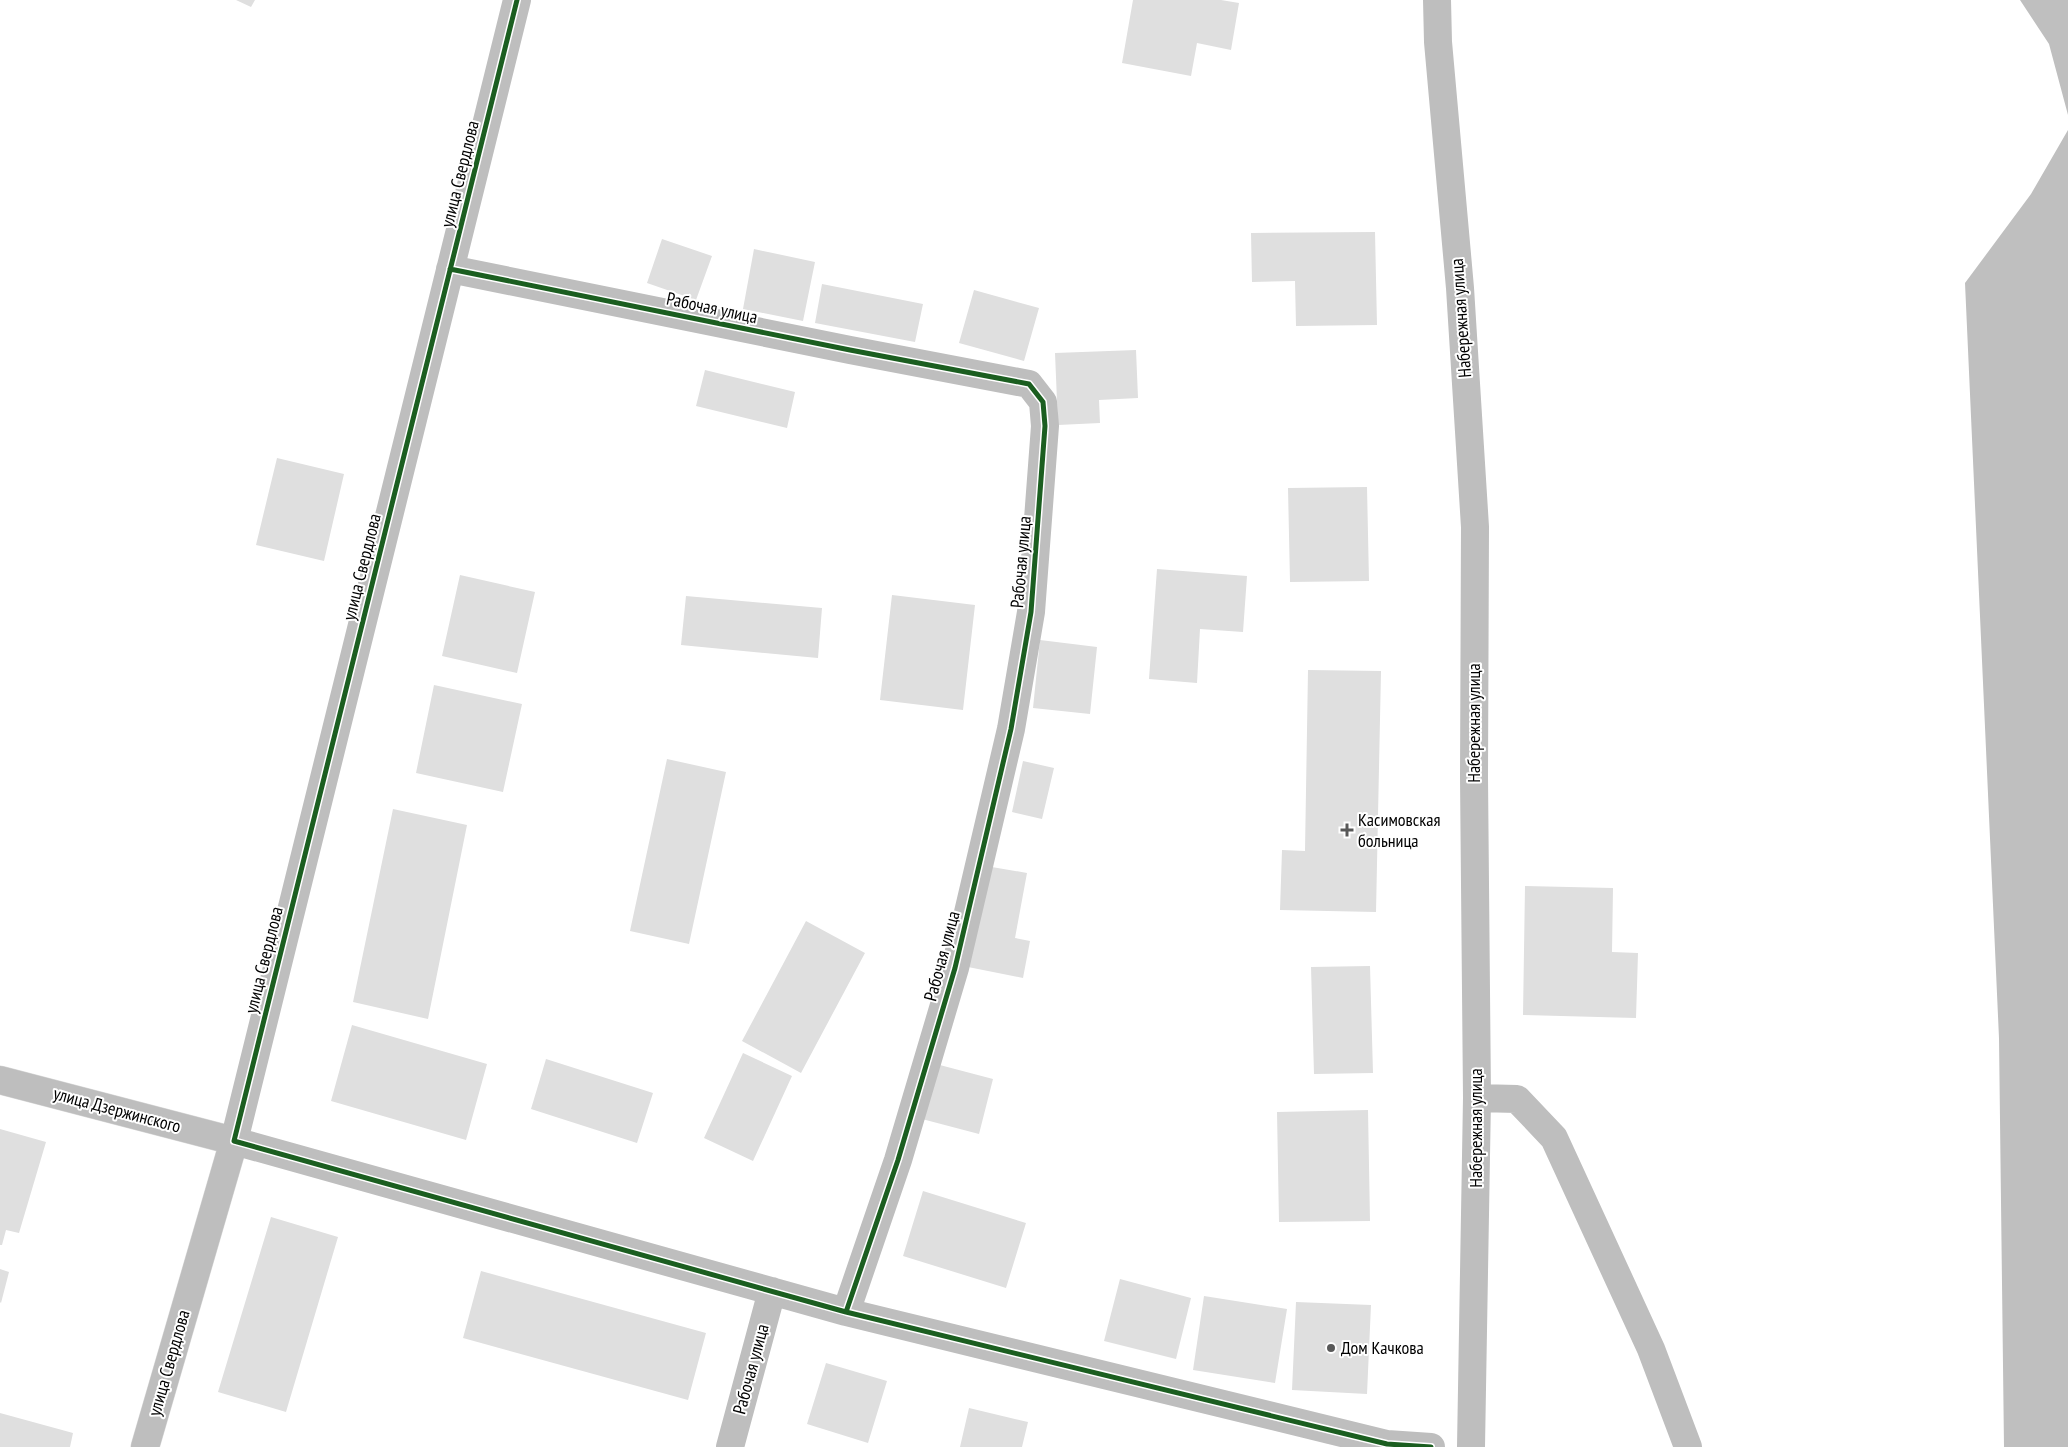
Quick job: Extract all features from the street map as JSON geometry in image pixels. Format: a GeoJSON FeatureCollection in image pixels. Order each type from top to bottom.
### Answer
{"type":"FeatureCollection","features":[{"type":"Feature","properties":{"kind":"street","name":"улица Свердлова"},"geometry":{"type":"LineString","coordinates":[[145,1447],[234,1141],[517,0]]}},
{"type":"Feature","properties":{"kind":"street","name":"Набережная улица"},"geometry":{"type":"LineString","coordinates":[[1437,0],[1438,42],[1460,288],[1475,527],[1474,777],[1477,1098],[1471,1447]]}},
{"type":"Feature","properties":{"kind":"street","name":"Рабочая улица"},"geometry":{"type":"LineString","coordinates":[[450,268],[850,350],[1029,384],[1043,402],[1045,426],[1031,612],[1012,729],[955,968],[898,1160],[846,1312]]}},
{"type":"Feature","properties":{"kind":"street","name":"улица Дзержинского"},"geometry":{"type":"LineString","coordinates":[[0,1080],[234,1141],[846,1312],[1387,1444],[1431,1447]]}},
{"type":"Feature","properties":{"kind":"street"},"geometry":{"type":"LineString","coordinates":[[1477,1098],[1517,1099],[1554,1138],[1651,1350],[1688,1447]]}},
{"type":"Feature","properties":{"kind":"street","name":"Рабочая улица"},"geometry":{"type":"LineString","coordinates":[[730,1447],[772,1291]]}},
{"type":"Feature","properties":{"kind":"shaded area"},"geometry":{"type":"Polygon","coordinates":[[[2020,0],[2068,0],[2068,115],[2049,44],[2020,0]]]}},
{"type":"Feature","properties":{"kind":"shaded area"},"geometry":{"type":"Polygon","coordinates":[[[2068,130],[2068,1447],[2004,1447],[1999,1038],[1965,283],[2031,194],[2068,130]]]}},
{"type":"Feature","properties":{"kind":"building"},"geometry":{"type":"Polygon","coordinates":[[[236,0],[255,0],[251,7],[236,0]]]}},
{"type":"Feature","properties":{"kind":"building"},"geometry":{"type":"Polygon","coordinates":[[[1133,0],[1221,0],[1239,3],[1231,50],[1197,43],[1191,76],[1122,63],[1133,0]]]}},
{"type":"Feature","properties":{"kind":"building"},"geometry":{"type":"Polygon","coordinates":[[[1375,232],[1377,325],[1296,326],[1295,281],[1252,282],[1251,233],[1375,232]]]}},
{"type":"Feature","properties":{"kind":"building"},"geometry":{"type":"Polygon","coordinates":[[[662,239],[712,256],[696,300],[647,283],[662,239]]]}},
{"type":"Feature","properties":{"kind":"building"},"geometry":{"type":"Polygon","coordinates":[[[754,249],[815,262],[803,321],[743,309],[754,249]]]}},
{"type":"Feature","properties":{"kind":"building"},"geometry":{"type":"Polygon","coordinates":[[[822,284],[923,304],[915,342],[815,323],[822,284]]]}},
{"type":"Feature","properties":{"kind":"building"},"geometry":{"type":"Polygon","coordinates":[[[974,290],[1039,308],[1024,361],[959,343],[974,290]]]}},
{"type":"Feature","properties":{"kind":"building"},"geometry":{"type":"Polygon","coordinates":[[[1136,350],[1138,398],[1099,400],[1100,423],[1058,425],[1055,353],[1136,350]]]}},
{"type":"Feature","properties":{"kind":"building"},"geometry":{"type":"Polygon","coordinates":[[[705,370],[795,392],[787,428],[696,406],[705,370]]]}},
{"type":"Feature","properties":{"kind":"building"},"geometry":{"type":"Polygon","coordinates":[[[277,458],[344,474],[324,561],[256,545],[277,458]]]}},
{"type":"Feature","properties":{"kind":"building"},"geometry":{"type":"Polygon","coordinates":[[[1367,487],[1369,581],[1290,582],[1288,488],[1367,487]]]}},
{"type":"Feature","properties":{"kind":"building"},"geometry":{"type":"Polygon","coordinates":[[[1157,569],[1247,576],[1243,632],[1200,629],[1197,683],[1149,679],[1157,569]]]}},
{"type":"Feature","properties":{"kind":"building"},"geometry":{"type":"Polygon","coordinates":[[[460,575],[535,592],[517,673],[442,656],[460,575]]]}},
{"type":"Feature","properties":{"kind":"building"},"geometry":{"type":"Polygon","coordinates":[[[892,595],[975,605],[963,710],[880,700],[892,595]]]}},
{"type":"Feature","properties":{"kind":"building"},"geometry":{"type":"Polygon","coordinates":[[[686,596],[822,608],[818,658],[681,645],[686,596]]]}},
{"type":"Feature","properties":{"kind":"building"},"geometry":{"type":"Polygon","coordinates":[[[1040,640],[1097,647],[1090,714],[1033,708],[1040,640]]]}},
{"type":"Feature","properties":{"kind":"building"},"geometry":{"type":"Polygon","coordinates":[[[1308,670],[1381,671],[1376,912],[1280,910],[1282,850],[1305,851],[1308,670]]]}},
{"type":"Feature","properties":{"kind":"building"},"geometry":{"type":"Polygon","coordinates":[[[434,685],[522,704],[503,792],[416,773],[434,685]]]}},
{"type":"Feature","properties":{"kind":"building"},"geometry":{"type":"Polygon","coordinates":[[[667,759],[726,772],[689,944],[630,931],[667,759]]]}},
{"type":"Feature","properties":{"kind":"building"},"geometry":{"type":"Polygon","coordinates":[[[1023,761],[1054,768],[1042,819],[1012,812],[1023,761]]]}},
{"type":"Feature","properties":{"kind":"building"},"geometry":{"type":"Polygon","coordinates":[[[393,809],[467,825],[428,1019],[353,1002],[393,809]]]}},
{"type":"Feature","properties":{"kind":"building"},"geometry":{"type":"Polygon","coordinates":[[[986,866],[1027,873],[1015,938],[1030,941],[1023,978],[968,967],[986,866]]]}},
{"type":"Feature","properties":{"kind":"building"},"geometry":{"type":"Polygon","coordinates":[[[1525,886],[1613,888],[1612,952],[1638,953],[1636,1018],[1523,1015],[1525,886]]]}},
{"type":"Feature","properties":{"kind":"building"},"geometry":{"type":"Polygon","coordinates":[[[806,921],[865,953],[801,1073],[742,1041],[806,921]]]}},
{"type":"Feature","properties":{"kind":"building"},"geometry":{"type":"Polygon","coordinates":[[[1370,966],[1373,1073],[1314,1074],[1311,967],[1370,966]]]}},
{"type":"Feature","properties":{"kind":"building"},"geometry":{"type":"Polygon","coordinates":[[[352,1025],[487,1064],[466,1140],[331,1101],[352,1025]]]}},
{"type":"Feature","properties":{"kind":"building"},"geometry":{"type":"Polygon","coordinates":[[[743,1053],[792,1076],[753,1161],[704,1138],[743,1053]]]}},
{"type":"Feature","properties":{"kind":"building"},"geometry":{"type":"Polygon","coordinates":[[[546,1059],[653,1093],[637,1143],[531,1109],[546,1059]]]}},
{"type":"Feature","properties":{"kind":"building"},"geometry":{"type":"Polygon","coordinates":[[[936,1064],[993,1079],[979,1134],[922,1119],[936,1064]]]}},
{"type":"Feature","properties":{"kind":"building"},"geometry":{"type":"Polygon","coordinates":[[[1368,1110],[1370,1221],[1279,1222],[1277,1112],[1368,1110]]]}},
{"type":"Feature","properties":{"kind":"building"},"geometry":{"type":"Polygon","coordinates":[[[0,1129],[46,1142],[19,1233],[6,1230],[2,1245],[0,1245],[0,1129]]]}},
{"type":"Feature","properties":{"kind":"building"},"geometry":{"type":"Polygon","coordinates":[[[923,1191],[1026,1223],[1006,1288],[903,1256],[923,1191]]]}},
{"type":"Feature","properties":{"kind":"building"},"geometry":{"type":"Polygon","coordinates":[[[271,1217],[338,1237],[286,1412],[218,1392],[271,1217]]]}},
{"type":"Feature","properties":{"kind":"building"},"geometry":{"type":"Polygon","coordinates":[[[0,1269],[9,1272],[1,1303],[0,1302],[0,1269]]]}},
{"type":"Feature","properties":{"kind":"building"},"geometry":{"type":"Polygon","coordinates":[[[481,1271],[706,1333],[688,1400],[463,1338],[481,1271]]]}},
{"type":"Feature","properties":{"kind":"building"},"geometry":{"type":"Polygon","coordinates":[[[1120,1279],[1191,1298],[1176,1359],[1104,1341],[1120,1279]]]}},
{"type":"Feature","properties":{"kind":"building"},"geometry":{"type":"Polygon","coordinates":[[[1204,1296],[1287,1309],[1275,1383],[1193,1370],[1204,1296]]]}},
{"type":"Feature","properties":{"kind":"building","name":"Дом Качкова"},"geometry":{"type":"Polygon","coordinates":[[[1296,1302],[1371,1305],[1367,1394],[1292,1390],[1296,1302]]]}},
{"type":"Feature","properties":{"kind":"building"},"geometry":{"type":"Polygon","coordinates":[[[826,1363],[887,1381],[868,1443],[807,1424],[826,1363]]]}},
{"type":"Feature","properties":{"kind":"building"},"geometry":{"type":"Polygon","coordinates":[[[969,1408],[1028,1422],[1022,1447],[960,1447],[969,1408]]]}},
{"type":"Feature","properties":{"kind":"building"},"geometry":{"type":"Polygon","coordinates":[[[0,1413],[73,1433],[70,1447],[0,1447],[0,1413]]]}},
{"type":"Feature","properties":{"kind":"cycle path"},"geometry":{"type":"LineString","coordinates":[[517,0],[234,1141],[846,1312],[1387,1444],[1431,1447]]}},
{"type":"Feature","properties":{"kind":"cycle path"},"geometry":{"type":"LineString","coordinates":[[450,269],[850,350],[1029,384],[1043,402],[1045,426],[1031,612],[1011,729],[955,968],[898,1160],[846,1312]]}},
{"type":"Feature","properties":{"kind":"place","name":"Касимовская больница"},"geometry":{"type":"Point","coordinates":[1347,830]}},
{"type":"Feature","properties":{"kind":"place","name":"Дом Качкова"},"geometry":{"type":"Point","coordinates":[1331,1348]}}]}
